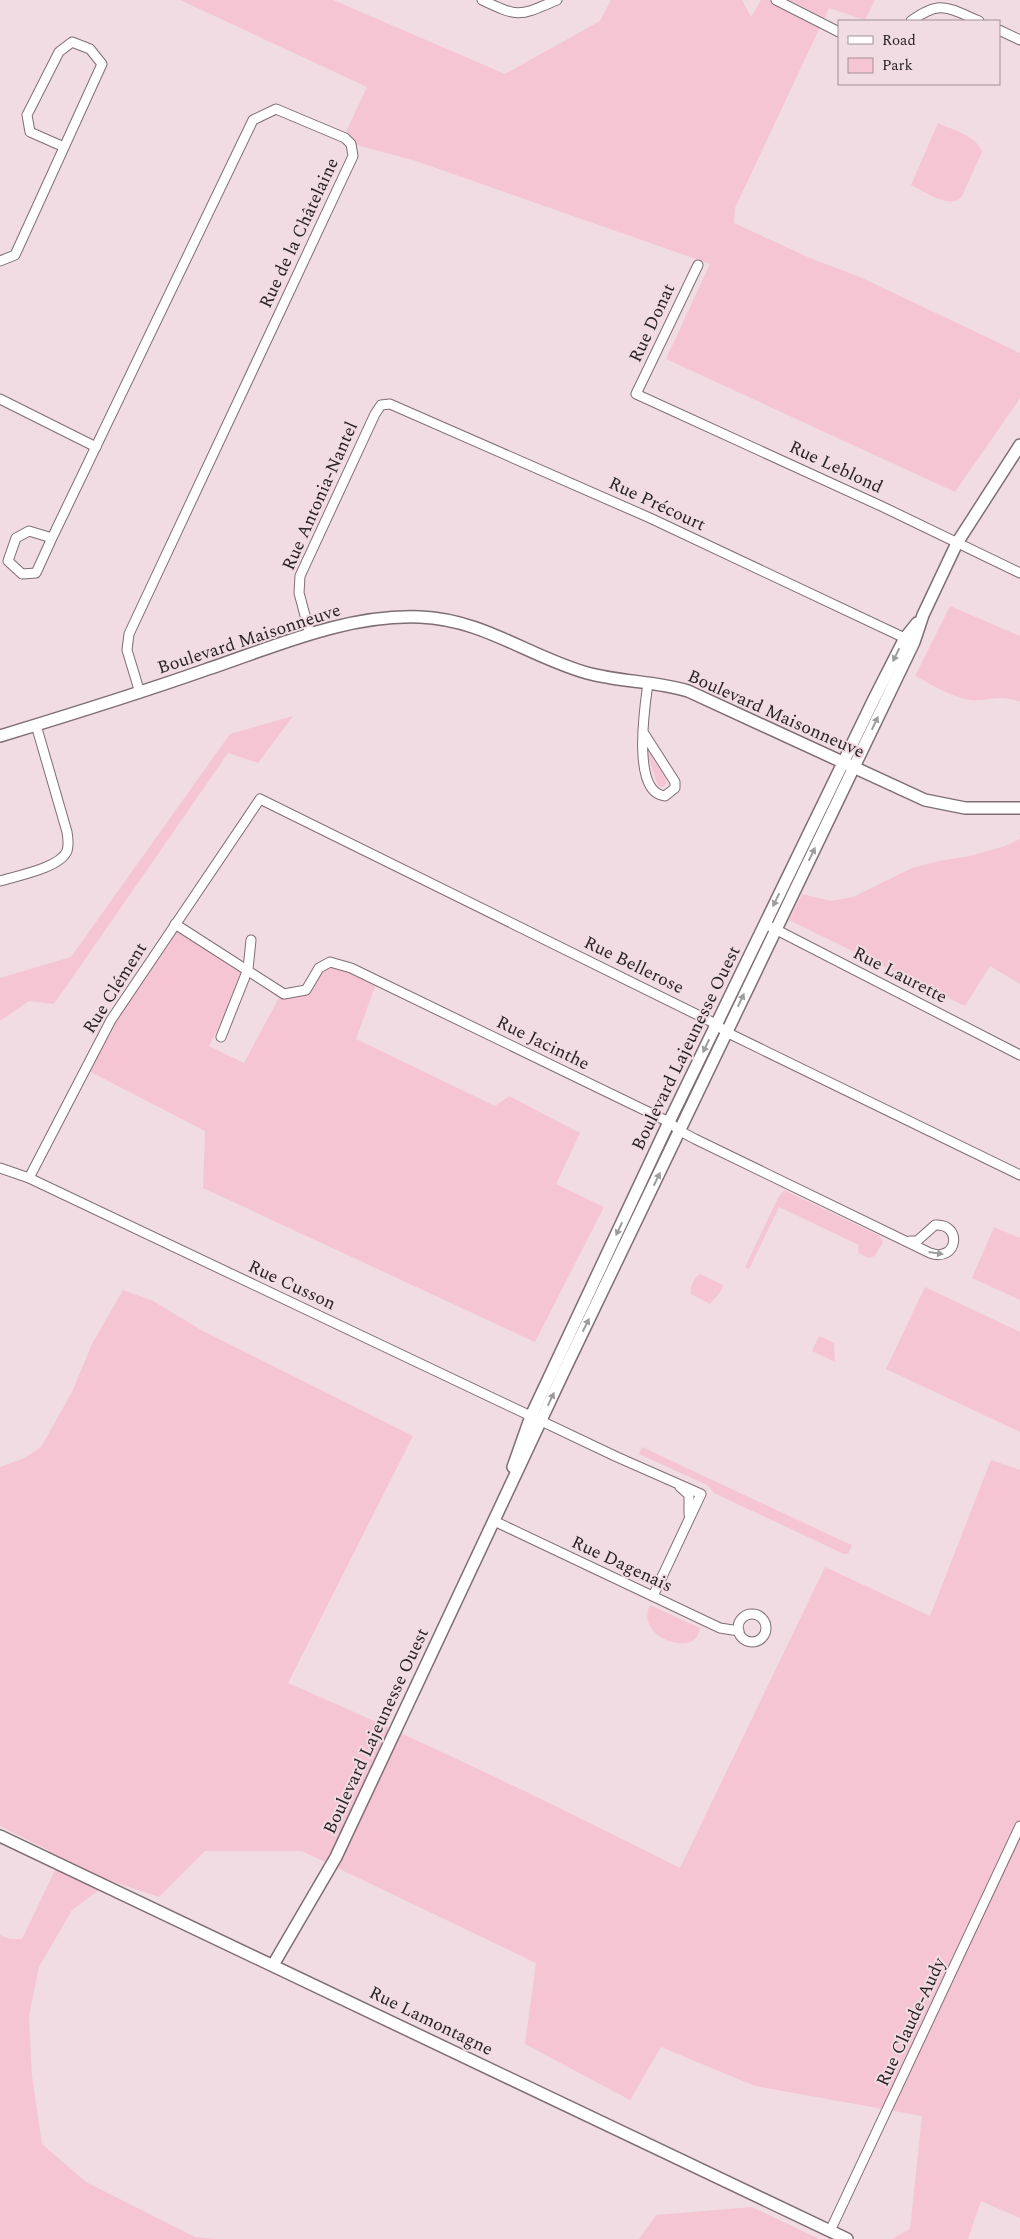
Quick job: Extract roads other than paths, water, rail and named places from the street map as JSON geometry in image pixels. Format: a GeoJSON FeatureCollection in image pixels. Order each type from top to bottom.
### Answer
{"type":"FeatureCollection","features":[{"type":"Feature","properties":{"kind":"street"},"geometry":{"type":"LineString","coordinates":[[482,0],[510,12],[521,14],[557,0]]}},
{"type":"Feature","properties":{"kind":"street"},"geometry":{"type":"LineString","coordinates":[[776,0],[838,31]]}},
{"type":"Feature","properties":{"kind":"street"},"geometry":{"type":"LineString","coordinates":[[912,20],[926,8],[937,4],[977,20]]}},
{"type":"Feature","properties":{"kind":"street"},"geometry":{"type":"LineString","coordinates":[[1000,30],[1020,40]]}},
{"type":"Feature","properties":{"kind":"street"},"geometry":{"type":"LineString","coordinates":[[0,261],[14,255],[102,64],[90,49],[72,42],[59,52],[27,115],[30,132],[64,146]]}},
{"type":"Feature","properties":{"kind":"street","name":"Rue de la Châtelaine"},"geometry":{"type":"LineString","coordinates":[[52,538],[29,531],[16,538],[8,561],[22,574],[36,573],[253,120],[276,110],[345,138],[351,144],[353,156],[129,634],[127,650],[140,693]]}},
{"type":"Feature","properties":{"kind":"street","name":"Rue Donat"},"geometry":{"type":"LineString","coordinates":[[636,394],[698,265]]}},
{"type":"Feature","properties":{"kind":"street","name":"Rue Leblond"},"geometry":{"type":"LineString","coordinates":[[636,394],[881,506],[1020,573]]}},
{"type":"Feature","properties":{"kind":"street"},"geometry":{"type":"LineString","coordinates":[[0,399],[96,447]]}},
{"type":"Feature","properties":{"kind":"street","name":"Rue Antonia-Nantel"},"geometry":{"type":"LineString","coordinates":[[310,634],[299,593],[300,576],[375,414],[384,404]]}},
{"type":"Feature","properties":{"kind":"street","name":"Rue Précourt"},"geometry":{"type":"LineString","coordinates":[[384,404],[399,406],[641,514],[909,640]]}},
{"type":"Feature","properties":{"kind":"street","name":"Boulevard Lajeunesse Ouest"},"geometry":{"type":"LineString","coordinates":[[536,1419],[680,1130],[726,1032],[770,927],[844,762],[923,615],[970,519],[1019,448]]}},
{"type":"Feature","properties":{"kind":"street","name":"Boulevard Maisonneuve"},"geometry":{"type":"LineString","coordinates":[[0,736],[140,693],[310,634],[383,618],[444,619],[486,630],[588,673],[679,689],[696,694],[844,762],[904,792],[936,803],[977,808],[1020,808]]}},
{"type":"Feature","properties":{"kind":"street","name":"Boulevard Lajeunesse Ouest"},"geometry":{"type":"LineString","coordinates":[[273,1965],[336,1858],[501,1507],[536,1419],[716,1024],[770,927],[854,767],[909,640]]}},
{"type":"Feature","properties":{"kind":"street"},"geometry":{"type":"LineString","coordinates":[[643,732],[675,782],[675,788],[665,796],[654,792],[648,781],[643,759],[643,732],[648,683]]}},
{"type":"Feature","properties":{"kind":"street"},"geometry":{"type":"LineString","coordinates":[[0,881],[52,865],[62,858],[68,848],[67,832],[36,725]]}},
{"type":"Feature","properties":{"kind":"street","name":"Rue Clément"},"geometry":{"type":"LineString","coordinates":[[29,1178],[111,1020],[260,799]]}},
{"type":"Feature","properties":{"kind":"street","name":"Rue Bellerose"},"geometry":{"type":"LineString","coordinates":[[260,799],[716,1024],[726,1032],[1020,1175]]}},
{"type":"Feature","properties":{"kind":"street","name":"Rue Jacinthe"},"geometry":{"type":"LineString","coordinates":[[175,924],[284,994],[306,990],[319,968],[330,962],[351,968],[670,1122],[680,1130],[910,1241],[930,1253],[940,1255],[952,1247],[954,1238],[945,1226],[935,1225],[917,1241],[910,1241]]}},
{"type":"Feature","properties":{"kind":"street","name":"Rue Laurette"},"geometry":{"type":"LineString","coordinates":[[770,927],[1020,1055]]}},
{"type":"Feature","properties":{"kind":"street"},"geometry":{"type":"LineString","coordinates":[[221,1037],[247,970],[251,940]]}},
{"type":"Feature","properties":{"kind":"street"},"geometry":{"type":"LineString","coordinates":[[0,1168],[29,1178]]}},
{"type":"Feature","properties":{"kind":"street","name":"Rue Cusson"},"geometry":{"type":"LineString","coordinates":[[29,1178],[536,1419],[701,1494],[653,1596]]}},
{"type":"Feature","properties":{"kind":"street","name":"Rue Dagenais"},"geometry":{"type":"LineString","coordinates":[[494,1521],[720,1628],[739,1631]]}},
{"type":"Feature","properties":{"kind":"street","name":"Rue Claude-Audy"},"geometry":{"type":"LineString","coordinates":[[830,2231],[1020,1826]]}},
{"type":"Feature","properties":{"kind":"street","name":"Rue Lamontagne"},"geometry":{"type":"LineString","coordinates":[[0,1836],[847,2239]]}}]}
